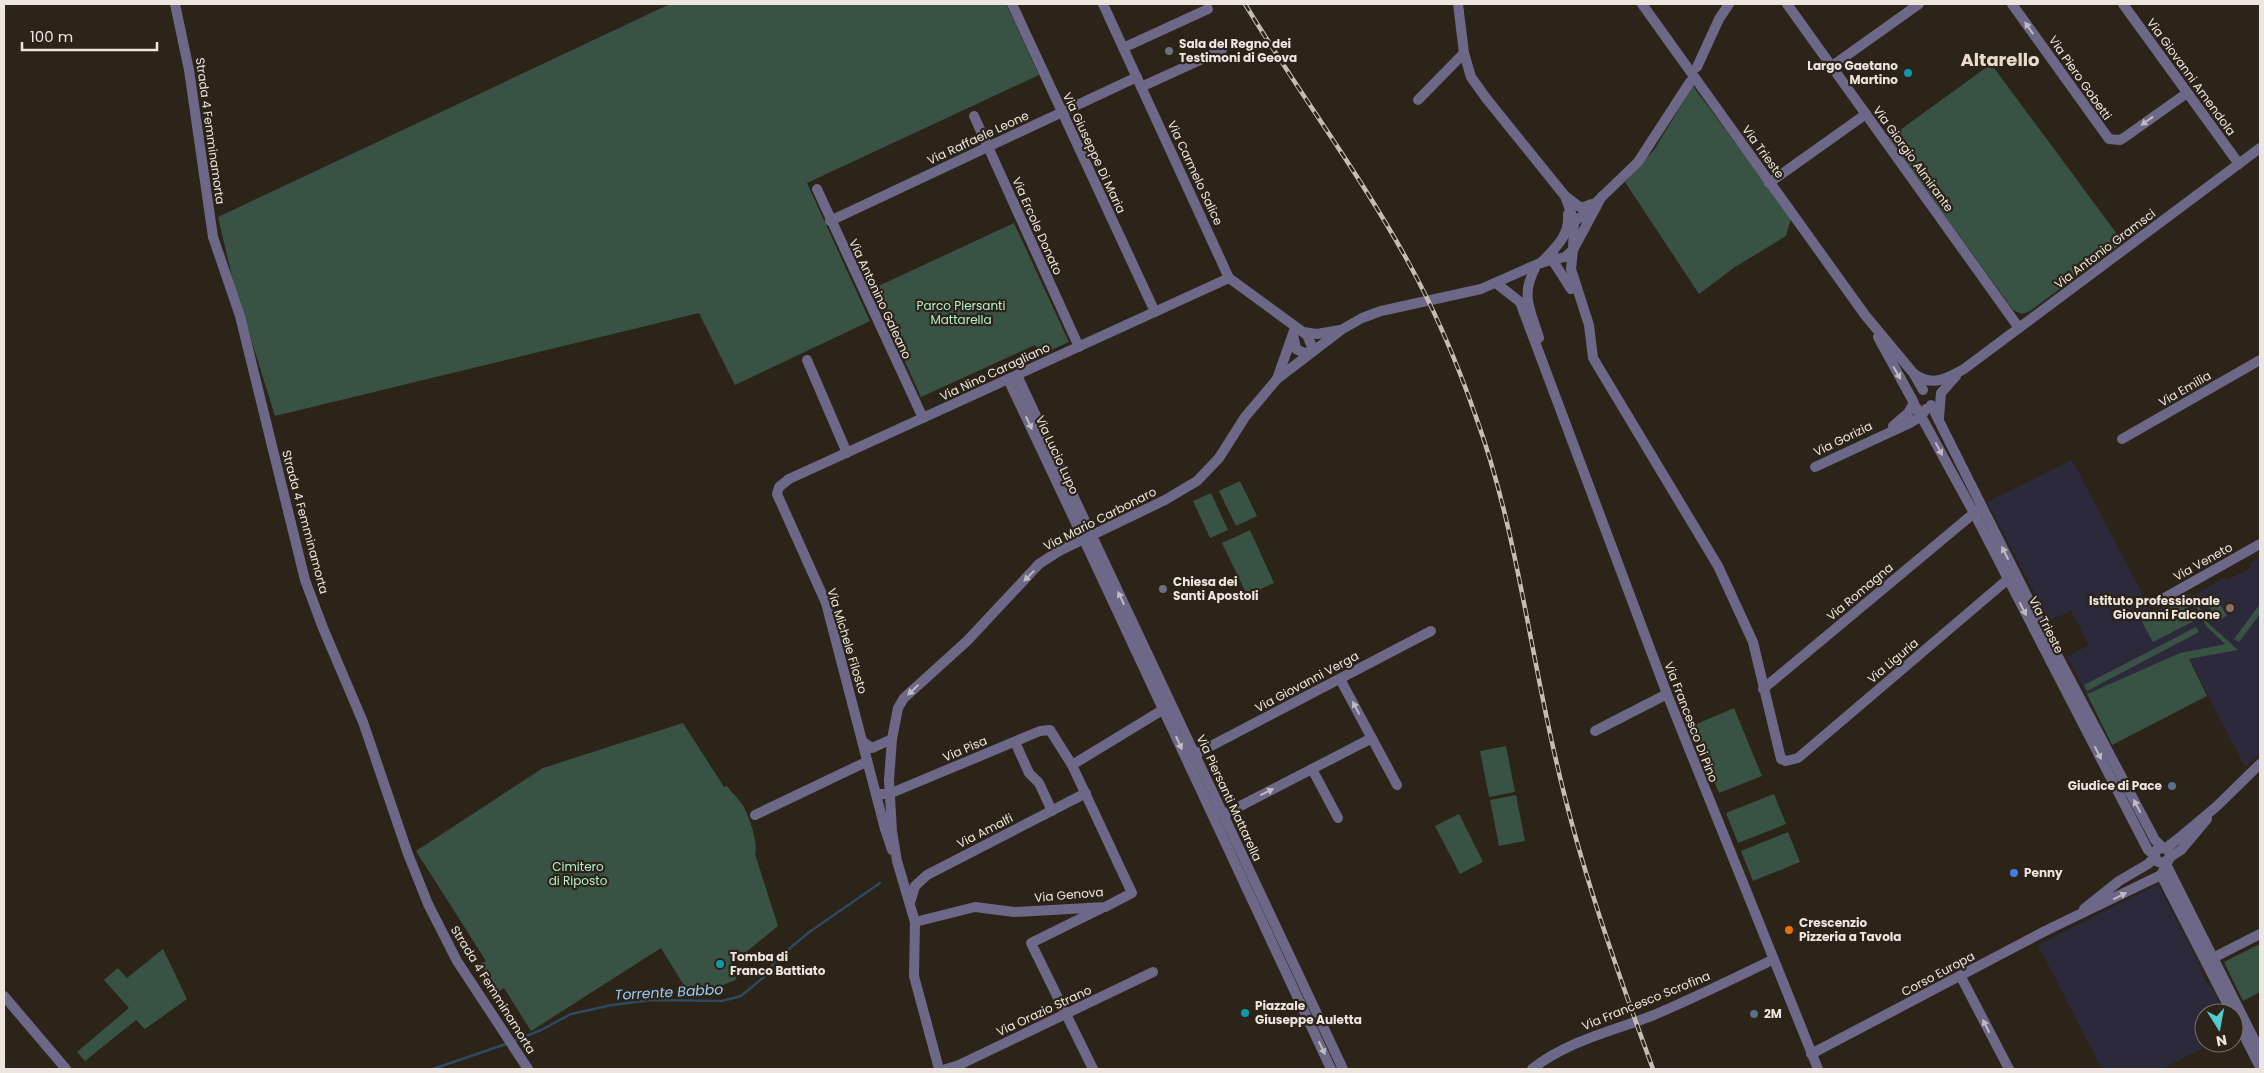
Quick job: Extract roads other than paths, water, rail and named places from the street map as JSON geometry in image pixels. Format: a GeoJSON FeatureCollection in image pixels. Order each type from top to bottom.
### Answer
{"type":"FeatureCollection","features":[{"type":"Feature","properties":{"kind":"street","name":"Strada 4 Femminamorta"},"geometry":{"type":"LineString","coordinates":[[175,4],[189,70],[213,237],[240,316],[305,580],[363,722],[408,854],[428,904],[458,961],[528,1069]]}},
{"type":"Feature","properties":{"kind":"street","name":"Via Giuseppe Di Maria"},"geometry":{"type":"LineString","coordinates":[[1012,4],[1155,312]]}},
{"type":"Feature","properties":{"kind":"street","name":"Via Carmelo Salice"},"geometry":{"type":"LineString","coordinates":[[1103,4],[1229,278],[1297,331]]}},
{"type":"Feature","properties":{"kind":"street"},"geometry":{"type":"LineString","coordinates":[[1458,4],[1464,53],[1467,66],[1476,86],[1566,196],[1581,208],[1593,203]]}},
{"type":"Feature","properties":{"kind":"street","name":"Via Trieste"},"geometry":{"type":"LineString","coordinates":[[1642,4],[1865,315]]}},
{"type":"Feature","properties":{"kind":"street"},"geometry":{"type":"LineString","coordinates":[[1697,67],[1719,19],[1729,4]]}},
{"type":"Feature","properties":{"kind":"street","name":"Via Giorgio Almirante"},"geometry":{"type":"LineString","coordinates":[[1787,4],[2019,328]]}},
{"type":"Feature","properties":{"kind":"street"},"geometry":{"type":"LineString","coordinates":[[1832,66],[1918,4]]}},
{"type":"Feature","properties":{"kind":"street","name":"Via Piero Gobetti"},"geometry":{"type":"LineString","coordinates":[[2012,4],[2109,139],[2120,140],[2187,93]]}},
{"type":"Feature","properties":{"kind":"street","name":"Via Giovanni Amendola"},"geometry":{"type":"LineString","coordinates":[[2123,4],[2239,164]]}},
{"type":"Feature","properties":{"kind":"street"},"geometry":{"type":"LineString","coordinates":[[1123,48],[1208,9]]}},
{"type":"Feature","properties":{"kind":"street"},"geometry":{"type":"LineString","coordinates":[[1141,87],[1222,50]]}},
{"type":"Feature","properties":{"kind":"street"},"geometry":{"type":"LineString","coordinates":[[1418,100],[1464,53]]}},
{"type":"Feature","properties":{"kind":"street","name":"Via Raffaele Leone"},"geometry":{"type":"LineString","coordinates":[[830,221],[1136,77]]}},
{"type":"Feature","properties":{"kind":"street"},"geometry":{"type":"LineString","coordinates":[[1526,292],[1529,278],[1538,264],[1561,242],[1571,224],[1638,162],[1690,82]]}},
{"type":"Feature","properties":{"kind":"street"},"geometry":{"type":"LineString","coordinates":[[1770,183],[1866,114]]}},
{"type":"Feature","properties":{"kind":"street","name":"Via Ercole Donato"},"geometry":{"type":"LineString","coordinates":[[974,116],[1078,347]]}},
{"type":"Feature","properties":{"kind":"street","name":"Via Antonio Gramsci"},"geometry":{"type":"LineString","coordinates":[[1964,368],[2260,148]]}},
{"type":"Feature","properties":{"kind":"street"},"geometry":{"type":"LineString","coordinates":[[1557,185],[1571,224]]}},
{"type":"Feature","properties":{"kind":"street","name":"Via Antonino Galeano"},"geometry":{"type":"LineString","coordinates":[[817,189],[830,221],[922,418]]}},
{"type":"Feature","properties":{"kind":"street"},"geometry":{"type":"LineString","coordinates":[[1566,196],[1573,250],[1571,269],[1582,307]]}},
{"type":"Feature","properties":{"kind":"street"},"geometry":{"type":"LineString","coordinates":[[1538,264],[1565,257],[1573,250],[1602,196]]}},
{"type":"Feature","properties":{"kind":"street"},"geometry":{"type":"LineString","coordinates":[[1554,250],[1553,261],[1565,276],[1590,325],[1593,358],[1722,575],[1753,642],[1763,689]]}},
{"type":"Feature","properties":{"kind":"street","name":"Via Mario Carbonaro"},"geometry":{"type":"LineString","coordinates":[[939,1069],[914,976],[915,922],[897,861],[889,794],[892,739],[898,708],[912,690],[967,640],[1039,564],[1197,481],[1219,458],[1246,417],[1277,379],[1312,350],[1362,318],[1381,311],[1466,293],[1514,276],[1538,264]]}},
{"type":"Feature","properties":{"kind":"street"},"geometry":{"type":"LineString","coordinates":[[1514,276],[1526,292],[1550,380]]}},
{"type":"Feature","properties":{"kind":"street"},"geometry":{"type":"LineString","coordinates":[[1514,276],[1513,289],[1516,298],[1550,380]]}},
{"type":"Feature","properties":{"kind":"street","name":"Via Nino Caragliano"},"geometry":{"type":"LineString","coordinates":[[777,494],[784,482],[1229,278]]}},
{"type":"Feature","properties":{"kind":"street"},"geometry":{"type":"LineString","coordinates":[[1496,283],[1516,298]]}},
{"type":"Feature","properties":{"kind":"street"},"geometry":{"type":"LineString","coordinates":[[1865,315],[1914,374],[1924,390],[1930,394],[1922,406],[1908,413],[1883,434]]}},
{"type":"Feature","properties":{"kind":"street"},"geometry":{"type":"LineString","coordinates":[[1865,315],[1922,406]]}},
{"type":"Feature","properties":{"kind":"street"},"geometry":{"type":"LineString","coordinates":[[1297,331],[1316,334],[1341,330]]}},
{"type":"Feature","properties":{"kind":"street"},"geometry":{"type":"LineString","coordinates":[[1297,331],[1311,340],[1312,350],[1304,353],[1296,349],[1297,331]]}},
{"type":"Feature","properties":{"kind":"street"},"geometry":{"type":"LineString","coordinates":[[1277,379],[1297,331]]}},
{"type":"Feature","properties":{"kind":"street"},"geometry":{"type":"LineString","coordinates":[[807,360],[847,453]]}},
{"type":"Feature","properties":{"kind":"street","name":"Via Emilia"},"geometry":{"type":"LineString","coordinates":[[2122,439],[2260,360]]}},
{"type":"Feature","properties":{"kind":"street"},"geometry":{"type":"LineString","coordinates":[[1922,406],[1917,392],[1942,381],[1964,368]]}},
{"type":"Feature","properties":{"kind":"street"},"geometry":{"type":"LineString","coordinates":[[1883,434],[1942,393],[1964,368]]}},
{"type":"Feature","properties":{"kind":"street"},"geometry":{"type":"LineString","coordinates":[[1914,374],[1926,380],[1942,381]]}},
{"type":"Feature","properties":{"kind":"street","name":"Via Lucio Lupo"},"geometry":{"type":"LineString","coordinates":[[1012,377],[1088,538]]}},
{"type":"Feature","properties":{"kind":"street","name":"Via Francesco Di Pino"},"geometry":{"type":"LineString","coordinates":[[1550,380],[1667,694],[1772,960],[1818,1069]]}},
{"type":"Feature","properties":{"kind":"street"},"geometry":{"type":"LineString","coordinates":[[1939,420],[1942,393]]}},
{"type":"Feature","properties":{"kind":"street","name":"Via Trieste"},"geometry":{"type":"LineString","coordinates":[[1922,406],[1939,420],[1978,510]]}},
{"type":"Feature","properties":{"kind":"street","name":"Via Trieste"},"geometry":{"type":"LineString","coordinates":[[1922,406],[1978,510],[2144,841],[2154,856]]}},
{"type":"Feature","properties":{"kind":"street","name":"Via Gorizia"},"geometry":{"type":"LineString","coordinates":[[1815,467],[1883,434]]}},
{"type":"Feature","properties":{"kind":"street","name":"Via Michele Filosto"},"geometry":{"type":"LineString","coordinates":[[777,494],[826,603],[884,829],[897,861]]}},
{"type":"Feature","properties":{"kind":"street","name":"Via Romagna"},"geometry":{"type":"LineString","coordinates":[[1763,689],[1978,510]]}},
{"type":"Feature","properties":{"kind":"street","name":"Via Piersanti Mattarella"},"geometry":{"type":"LineString","coordinates":[[1088,538],[1190,756],[1206,800],[1331,1069]]}},
{"type":"Feature","properties":{"kind":"street","name":"Via Veneto"},"geometry":{"type":"LineString","coordinates":[[2158,602],[2260,544]]}},
{"type":"Feature","properties":{"kind":"street","name":"Via Trieste"},"geometry":{"type":"LineString","coordinates":[[2012,576],[2155,840],[2167,855],[2228,1003]]}},
{"type":"Feature","properties":{"kind":"street","name":"Via Liguria"},"geometry":{"type":"LineString","coordinates":[[1763,689],[1781,759],[1793,760],[2012,576]]}},
{"type":"Feature","properties":{"kind":"street","name":"Via Giovanni Verga"},"geometry":{"type":"LineString","coordinates":[[1190,756],[1431,631]]}},
{"type":"Feature","properties":{"kind":"street"},"geometry":{"type":"LineString","coordinates":[[1340,678],[1397,785]]}},
{"type":"Feature","properties":{"kind":"street"},"geometry":{"type":"LineString","coordinates":[[1595,731],[1667,694]]}},
{"type":"Feature","properties":{"kind":"street"},"geometry":{"type":"LineString","coordinates":[[1072,764],[1167,707]]}},
{"type":"Feature","properties":{"kind":"street","name":"Via Genova"},"geometry":{"type":"LineString","coordinates":[[915,922],[975,907],[1014,912],[1105,907],[1132,894],[1072,764],[1050,730]]}},
{"type":"Feature","properties":{"kind":"street","name":"Via Pisa"},"geometry":{"type":"LineString","coordinates":[[889,794],[1040,731],[1050,730]]}},
{"type":"Feature","properties":{"kind":"street"},"geometry":{"type":"LineString","coordinates":[[1206,800],[1215,812],[1224,814],[1372,738]]}},
{"type":"Feature","properties":{"kind":"street"},"geometry":{"type":"LineString","coordinates":[[863,742],[872,748],[892,739]]}},
{"type":"Feature","properties":{"kind":"street"},"geometry":{"type":"LineString","coordinates":[[1014,742],[1029,773],[1039,783],[1052,811]]}},
{"type":"Feature","properties":{"kind":"street","name":"Via Piersanti Mattarella"},"geometry":{"type":"LineString","coordinates":[[1190,756],[1224,814],[1343,1069]]}},
{"type":"Feature","properties":{"kind":"street"},"geometry":{"type":"LineString","coordinates":[[755,814],[866,762]]}},
{"type":"Feature","properties":{"kind":"street"},"geometry":{"type":"LineString","coordinates":[[2154,856],[2162,863],[2167,855],[2181,850],[2217,806],[2260,764]]}},
{"type":"Feature","properties":{"kind":"street"},"geometry":{"type":"LineString","coordinates":[[1312,769],[1338,818]]}},
{"type":"Feature","properties":{"kind":"street","name":"Via Amalfi"},"geometry":{"type":"LineString","coordinates":[[910,903],[914,886],[927,874],[1086,793]]}},
{"type":"Feature","properties":{"kind":"street"},"geometry":{"type":"LineString","coordinates":[[876,794],[889,794]]}},
{"type":"Feature","properties":{"kind":"street"},"geometry":{"type":"LineString","coordinates":[[2060,924],[2135,872],[2154,856],[2157,848],[2167,855]]}},
{"type":"Feature","properties":{"kind":"street"},"geometry":{"type":"LineString","coordinates":[[2060,924],[2161,875],[2167,855]]}},
{"type":"Feature","properties":{"kind":"street"},"geometry":{"type":"LineString","coordinates":[[2135,872],[2138,882],[2143,884]]}},
{"type":"Feature","properties":{"kind":"street","name":"Via Trieste"},"geometry":{"type":"LineString","coordinates":[[2161,875],[2257,1048],[2260,1067]]}},
{"type":"Feature","properties":{"kind":"street"},"geometry":{"type":"LineString","coordinates":[[1093,1069],[1031,943],[1105,907]]}},
{"type":"Feature","properties":{"kind":"street","name":"Corso Europa"},"geometry":{"type":"LineString","coordinates":[[1811,1054],[2060,924]]}},
{"type":"Feature","properties":{"kind":"street"},"geometry":{"type":"LineString","coordinates":[[2209,960],[2260,934]]}},
{"type":"Feature","properties":{"kind":"street","name":"Via Francesco Scrofina"},"geometry":{"type":"LineString","coordinates":[[1532,1069],[1554,1054],[1575,1044],[1676,1006],[1772,960]]}},
{"type":"Feature","properties":{"kind":"street","name":"Via Orazio Strano"},"geometry":{"type":"LineString","coordinates":[[946,1069],[1153,972]]}},
{"type":"Feature","properties":{"kind":"street"},"geometry":{"type":"LineString","coordinates":[[1961,977],[2009,1069]]}},
{"type":"Feature","properties":{"kind":"street"},"geometry":{"type":"LineString","coordinates":[[4,996],[66,1069]]}},
{"type":"Feature","properties":{"kind":"street","name":"Via Trieste"},"geometry":{"type":"LineString","coordinates":[[2244,1030],[2257,1048]]}},
{"type":"Feature","properties":{"kind":"waterway","name":"Torrente Babbo"},"geometry":{"type":"LineString","coordinates":[[514,1041],[541,1030],[571,1014],[612,1005],[652,1000],[722,1001],[741,996],[764,977],[776,960],[808,933],[880,883]]}},
{"type":"Feature","properties":{"kind":"waterway","name":"Torrente Babbo"},"geometry":{"type":"LineString","coordinates":[[433,1069],[506,1044]]}},
{"type":"Feature","properties":{"kind":"railway"},"geometry":{"type":"LineString","coordinates":[[1245,4],[1387,225],[1426,296],[1461,376],[1490,459],[1502,501],[1546,717],[1576,839],[1612,955],[1653,1069]]}},
{"type":"Feature","properties":{"kind":"place","name":"Sala del Regno dei Testimoni di Geova"},"geometry":{"type":"Point","coordinates":[1169,51]}},
{"type":"Feature","properties":{"kind":"place","name":"Largo Gaetano Martino"},"geometry":{"type":"Point","coordinates":[1908,73]}},
{"type":"Feature","properties":{"kind":"place","name":"Chiesa dei Santi Apostoli"},"geometry":{"type":"Point","coordinates":[1163,589]}},
{"type":"Feature","properties":{"kind":"place","name":"Istituto professionale Giovanni Falcone"},"geometry":{"type":"Point","coordinates":[2230,608]}},
{"type":"Feature","properties":{"kind":"place","name":"Giudice di Pace"},"geometry":{"type":"Point","coordinates":[2172,786]}},
{"type":"Feature","properties":{"kind":"place","name":"Penny"},"geometry":{"type":"Point","coordinates":[2014,873]}},
{"type":"Feature","properties":{"kind":"place","name":"Crescenzio Pizzeria a Tavola"},"geometry":{"type":"Point","coordinates":[1789,930]}},
{"type":"Feature","properties":{"kind":"place","name":"Tomba di Franco Battiato"},"geometry":{"type":"Point","coordinates":[720,964]}},
{"type":"Feature","properties":{"kind":"place","name":"Piazzale Giuseppe Auletta"},"geometry":{"type":"Point","coordinates":[1245,1013]}},
{"type":"Feature","properties":{"kind":"place","name":"2M"},"geometry":{"type":"Point","coordinates":[1754,1014]}},
{"type":"Feature","properties":{"kind":"district","name":"Altarello"},"geometry":{"type":"Point","coordinates":[2000,60]}},
{"type":"Feature","properties":{"kind":"park label","name":"Parco Piersanti Mattarella"},"geometry":{"type":"Point","coordinates":[961,313]}},
{"type":"Feature","properties":{"kind":"park label","name":"Cimitero di Riposto"},"geometry":{"type":"Point","coordinates":[578,874]}}]}
